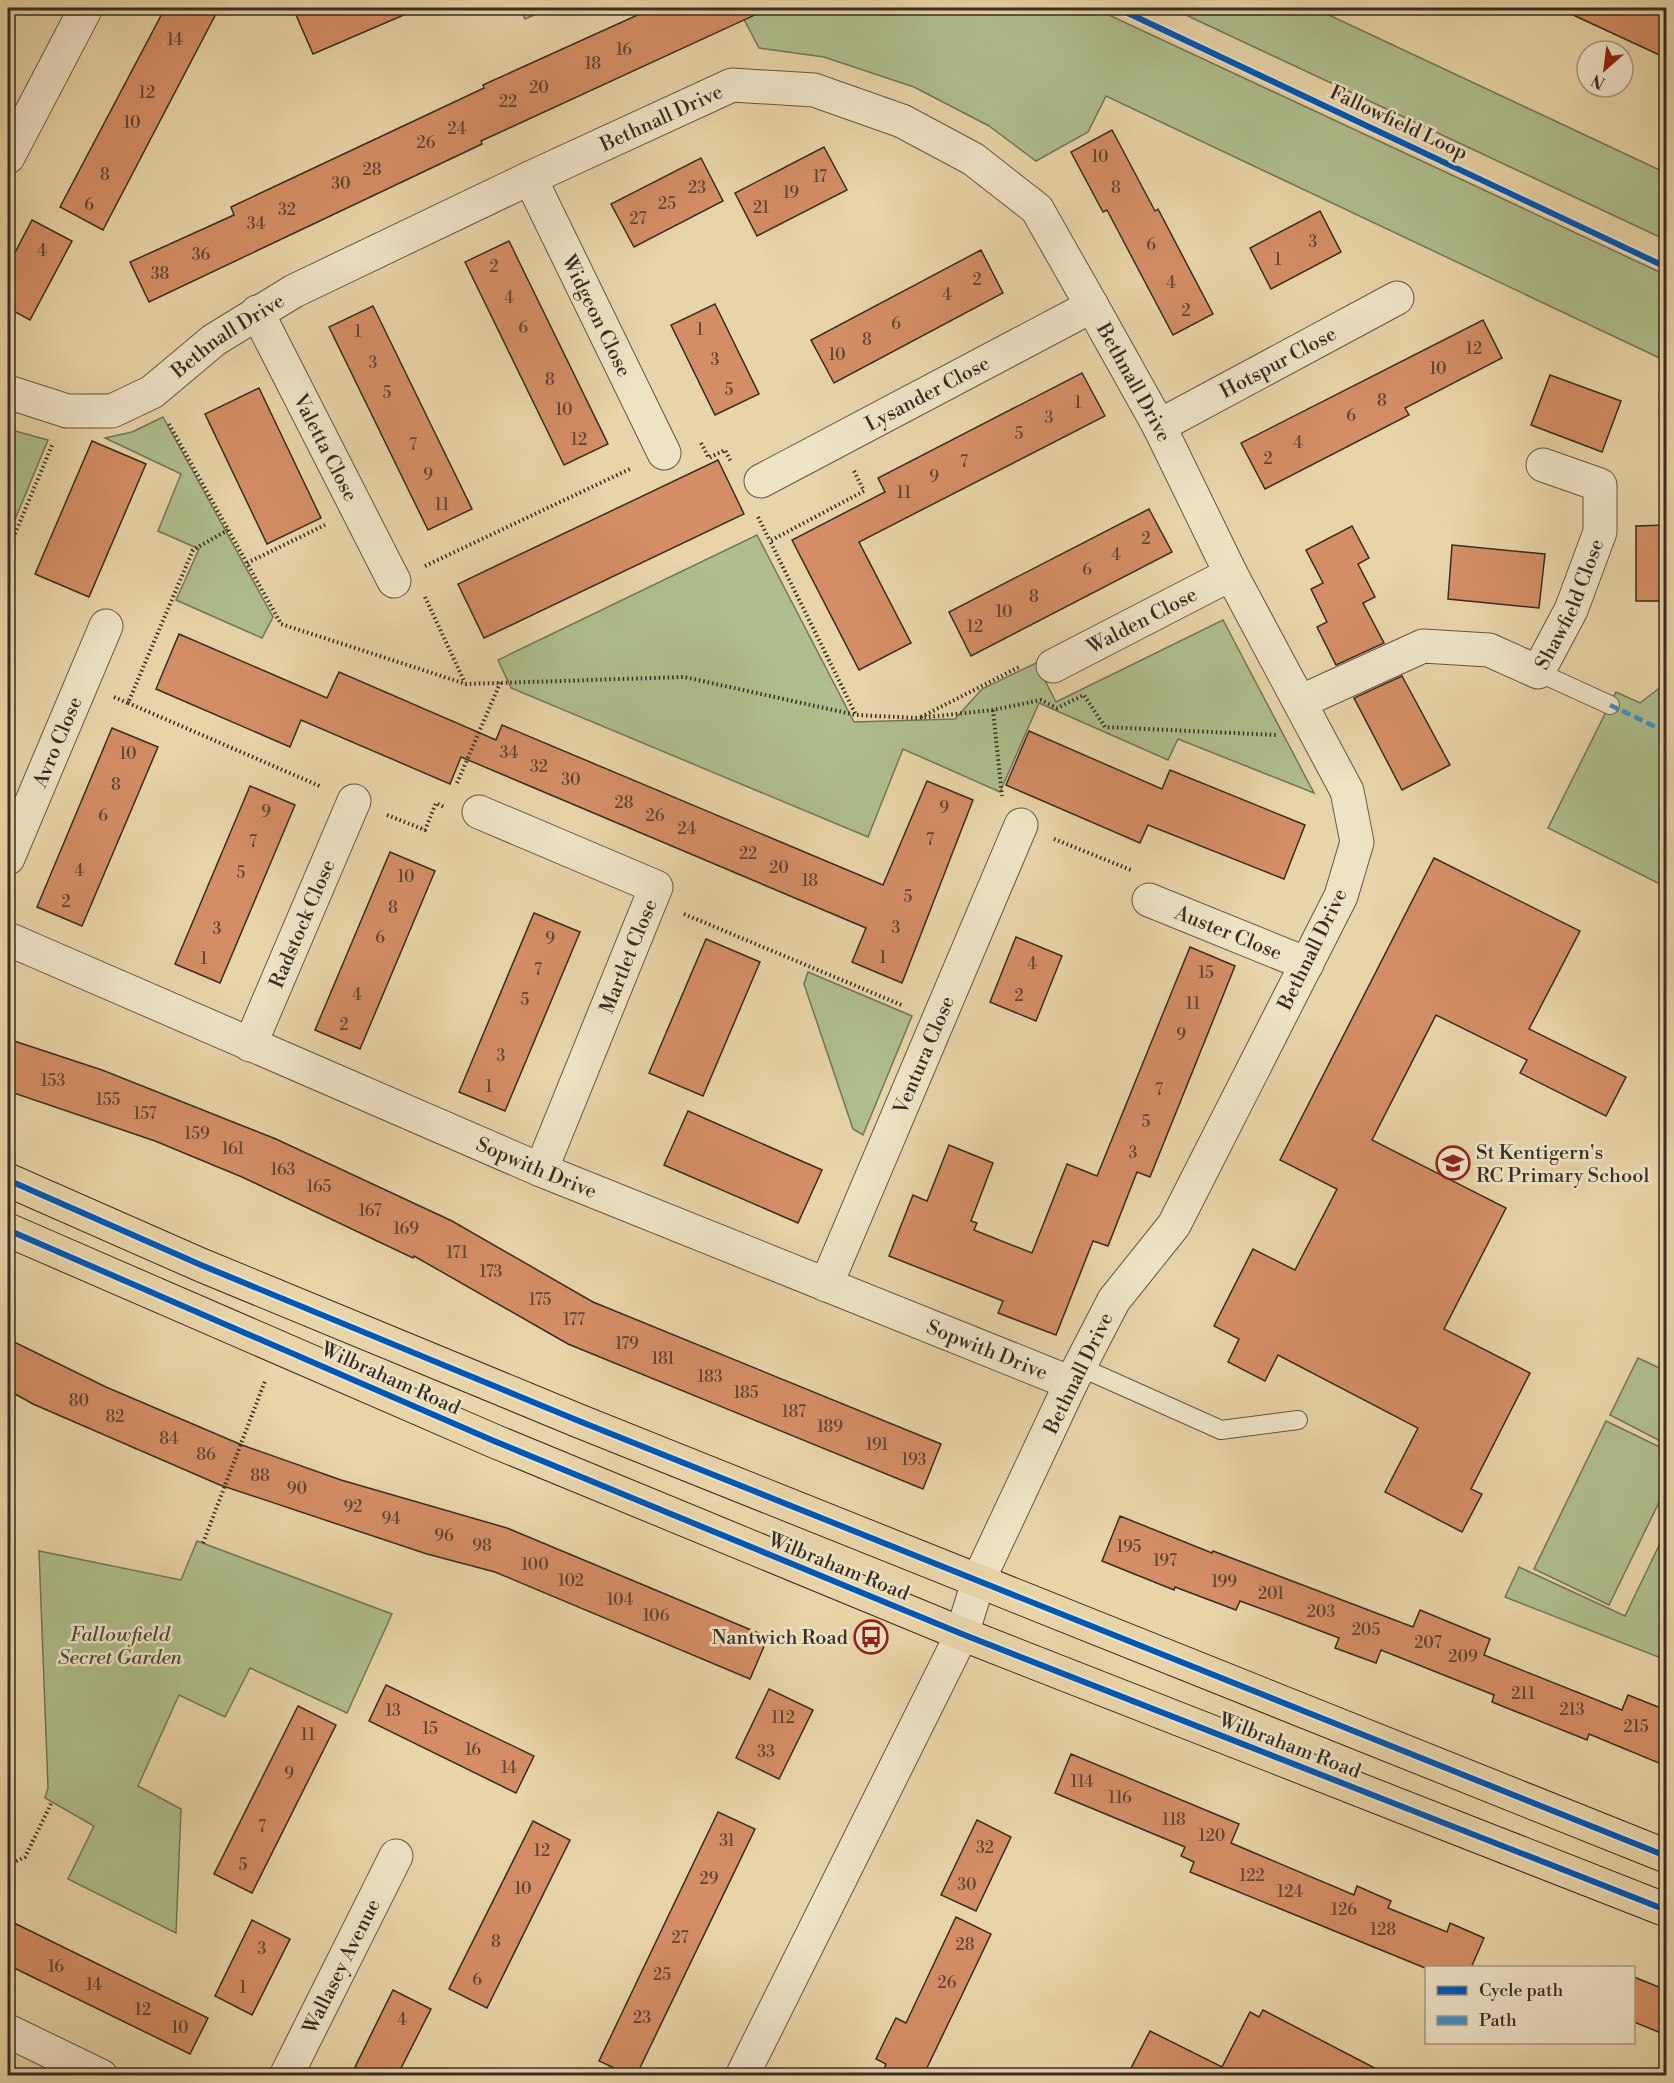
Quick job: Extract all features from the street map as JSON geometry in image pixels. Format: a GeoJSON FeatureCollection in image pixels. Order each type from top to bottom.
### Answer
{"type":"FeatureCollection","features":[{"type":"Feature","properties":{"kind":"highway","name":"Wilbraham Road"},"geometry":{"type":"LineString","coordinates":[[8,1180],[201,1265],[590,1425],[1666,1856]]}},
{"type":"Feature","properties":{"kind":"highway","name":"Wilbraham Road"},"geometry":{"type":"LineString","coordinates":[[8,1230],[504,1445],[962,1634],[1666,1910]]}},
{"type":"Feature","properties":{"kind":"highway"},"geometry":{"type":"LineString","coordinates":[[184,1308],[201,1265]]}},
{"type":"Feature","properties":{"kind":"street"},"geometry":{"type":"LineString","coordinates":[[8,157],[86,8]]}},
{"type":"Feature","properties":{"kind":"street","name":"Bethnall Drive"},"geometry":{"type":"LineString","coordinates":[[8,392],[67,411],[112,411],[152,392],[214,340],[257,312],[304,286],[732,85],[814,90],[902,121],[982,166],[1037,209],[1160,426],[1231,574],[1347,791],[1357,842],[1341,896],[1174,1225],[1114,1300],[1075,1375],[979,1579]]}},
{"type":"Feature","properties":{"kind":"street","name":"Widgeon Close"},"geometry":{"type":"LineString","coordinates":[[530,178],[664,453]]}},
{"type":"Feature","properties":{"kind":"street","name":"Hotspur Close"},"geometry":{"type":"LineString","coordinates":[[1160,426],[1397,298]]}},
{"type":"Feature","properties":{"kind":"street","name":"Lysander Close"},"geometry":{"type":"LineString","coordinates":[[761,481],[1092,306]]}},
{"type":"Feature","properties":{"kind":"street","name":"Valetta Close"},"geometry":{"type":"LineString","coordinates":[[257,312],[358,508],[404,576]]}},
{"type":"Feature","properties":{"kind":"street","name":"Shawfield Close"},"geometry":{"type":"LineString","coordinates":[[1300,702],[1423,646],[1489,650],[1538,672],[1571,610],[1600,532],[1600,485],[1543,465]]}},
{"type":"Feature","properties":{"kind":"street","name":"Walden Close"},"geometry":{"type":"LineString","coordinates":[[1053,666],[1231,574]]}},
{"type":"Feature","properties":{"kind":"street","name":"Avro Close"},"geometry":{"type":"LineString","coordinates":[[8,858],[106,626]]}},
{"type":"Feature","properties":{"kind":"street","name":"Radstock Close"},"geometry":{"type":"LineString","coordinates":[[250,1045],[354,801]]}},
{"type":"Feature","properties":{"kind":"street","name":"Martlet Close"},"geometry":{"type":"LineString","coordinates":[[464,806],[656,887],[541,1170]]}},
{"type":"Feature","properties":{"kind":"street","name":"Ventura Close"},"geometry":{"type":"LineString","coordinates":[[826,1285],[1021,825]]}},
{"type":"Feature","properties":{"kind":"street","name":"Auster Close"},"geometry":{"type":"LineString","coordinates":[[1149,900],[1307,964]]}},
{"type":"Feature","properties":{"kind":"street","name":"Sopwith Drive"},"geometry":{"type":"LineString","coordinates":[[8,939],[541,1170],[826,1285],[1075,1375]]}},
{"type":"Feature","properties":{"kind":"street"},"geometry":{"type":"LineString","coordinates":[[742,2076],[962,1634],[979,1579]]}},
{"type":"Feature","properties":{"kind":"street","name":"Wallasey Avenue"},"geometry":{"type":"LineString","coordinates":[[286,2076],[396,1856]]}},
{"type":"Feature","properties":{"kind":"street"},"geometry":{"type":"LineString","coordinates":[[8,2031],[101,2076]]}},
{"type":"Feature","properties":{"kind":"lane"},"geometry":{"type":"LineString","coordinates":[[1538,672],[1610,705]]}},
{"type":"Feature","properties":{"kind":"lane"},"geometry":{"type":"LineString","coordinates":[[1075,1375],[1221,1430],[1298,1420]]}},
{"type":"Feature","properties":{"kind":"path"},"geometry":{"type":"LineString","coordinates":[[152,392],[281,624],[466,684],[501,681],[684,677],[856,716],[918,718],[993,710],[1041,700],[1057,708],[1084,695],[1105,727],[1319,737]]}},
{"type":"Feature","properties":{"kind":"path"},"geometry":{"type":"LineString","coordinates":[[8,534],[14,536],[67,411]]}},
{"type":"Feature","properties":{"kind":"path"},"geometry":{"type":"LineString","coordinates":[[839,440],[864,491],[770,541],[856,716]]}},
{"type":"Feature","properties":{"kind":"path"},"geometry":{"type":"LineString","coordinates":[[466,684],[404,576],[664,453]]}},
{"type":"Feature","properties":{"kind":"path"},"geometry":{"type":"LineString","coordinates":[[247,563],[358,508]]}},
{"type":"Feature","properties":{"kind":"path"},"geometry":{"type":"LineString","coordinates":[[128,703],[193,550],[228,530]]}},
{"type":"Feature","properties":{"kind":"path"},"geometry":{"type":"LineString","coordinates":[[918,718],[1047,653],[1053,666]]}},
{"type":"Feature","properties":{"kind":"path"},"geometry":{"type":"LineString","coordinates":[[81,682],[425,830],[436,803],[447,808],[464,806],[501,681]]}},
{"type":"Feature","properties":{"kind":"path"},"geometry":{"type":"LineString","coordinates":[[993,710],[1004,818],[1156,880],[1149,900]]}},
{"type":"Feature","properties":{"kind":"path"},"geometry":{"type":"LineString","coordinates":[[651,900],[938,1021]]}},
{"type":"Feature","properties":{"kind":"path"},"geometry":{"type":"LineString","coordinates":[[203,1543],[278,1347]]}},
{"type":"Feature","properties":{"kind":"path"},"geometry":{"type":"LineString","coordinates":[[8,1865],[25,1857],[52,1802]]}},
{"type":"Feature","properties":{"kind":"green space"},"geometry":{"type":"Polygon","coordinates":[[[520,8],[550,8],[525,19],[520,8]]]}},
{"type":"Feature","properties":{"kind":"green space"},"geometry":{"type":"Polygon","coordinates":[[[738,8],[1094,8],[1666,275],[1666,361],[1106,96],[1088,132],[1036,161],[989,126],[914,87],[824,57],[759,48],[738,8]]]}},
{"type":"Feature","properties":{"kind":"green space"},"geometry":{"type":"Polygon","coordinates":[[[1171,8],[1314,8],[1666,173],[1666,240],[1171,8]]]}},
{"type":"Feature","properties":{"kind":"green space"},"geometry":{"type":"Polygon","coordinates":[[[163,417],[273,617],[262,638],[176,600],[199,549],[158,531],[181,474],[105,438],[132,432],[163,417]]]}},
{"type":"Feature","properties":{"kind":"green space"},"geometry":{"type":"Polygon","coordinates":[[[8,429],[48,440],[11,529],[8,528],[8,429]]]}},
{"type":"Feature","properties":{"kind":"green space"},"geometry":{"type":"Polygon","coordinates":[[[757,535],[854,722],[955,719],[982,689],[1036,663],[1056,702],[1223,620],[1314,793],[1178,739],[1168,760],[1039,703],[1000,792],[903,749],[868,837],[511,688],[498,660],[757,535]]]}},
{"type":"Feature","properties":{"kind":"green space"},"geometry":{"type":"Polygon","coordinates":[[[1666,683],[1666,887],[1548,828],[1616,692],[1640,703],[1666,683]]]}},
{"type":"Feature","properties":{"kind":"green space"},"geometry":{"type":"Polygon","coordinates":[[[808,972],[912,1016],[863,1135],[853,1129],[804,984],[808,972]]]}},
{"type":"Feature","properties":{"kind":"green space"},"geometry":{"type":"Polygon","coordinates":[[[1638,1358],[1666,1371],[1666,1444],[1610,1415],[1638,1358]]]}},
{"type":"Feature","properties":{"kind":"green space"},"geometry":{"type":"Polygon","coordinates":[[[1606,1421],[1666,1450],[1666,1488],[1609,1605],[1534,1569],[1606,1421]]]}},
{"type":"Feature","properties":{"kind":"green space"},"geometry":{"type":"Polygon","coordinates":[[[1666,1531],[1666,1660],[1505,1597],[1519,1567],[1625,1616],[1666,1531]]]}},
{"type":"Feature","properties":{"kind":"green space","name":"Fallowfield Secret Garden"},"geometry":{"type":"Polygon","coordinates":[[[197,1541],[392,1614],[347,1713],[250,1668],[225,1717],[179,1695],[138,1786],[181,1809],[176,1933],[68,1879],[94,1826],[45,1798],[48,1788],[39,1551],[181,1580],[197,1541]]]}},
{"type":"Feature","properties":{"kind":"building"},"geometry":{"type":"Polygon","coordinates":[[[165,8],[219,8],[103,230],[60,207],[165,8]]]}},
{"type":"Feature","properties":{"kind":"building"},"geometry":{"type":"Polygon","coordinates":[[[293,8],[420,8],[313,54],[293,8]]]}},
{"type":"Feature","properties":{"kind":"building"},"geometry":{"type":"Polygon","coordinates":[[[653,8],[770,8],[481,141],[482,144],[149,302],[130,262],[234,215],[231,207],[484,88],[483,85],[653,8]]]}},
{"type":"Feature","properties":{"kind":"building"},"geometry":{"type":"Polygon","coordinates":[[[1558,8],[1666,8],[1666,58],[1635,44],[1635,39],[1625,39],[1558,8]]]}},
{"type":"Feature","properties":{"kind":"building"},"geometry":{"type":"Polygon","coordinates":[[[1112,130],[1155,211],[1158,209],[1213,314],[1173,335],[1107,210],[1103,212],[1071,152],[1112,130]]]}},
{"type":"Feature","properties":{"kind":"building"},"geometry":{"type":"Polygon","coordinates":[[[824,147],[847,190],[757,236],[735,193],[824,147]]]}},
{"type":"Feature","properties":{"kind":"building"},"geometry":{"type":"Polygon","coordinates":[[[701,158],[723,201],[634,247],[611,204],[701,158]]]}},
{"type":"Feature","properties":{"kind":"building"},"geometry":{"type":"Polygon","coordinates":[[[1320,211],[1341,252],[1271,289],[1250,248],[1320,211]]]}},
{"type":"Feature","properties":{"kind":"building"},"geometry":{"type":"Polygon","coordinates":[[[32,220],[72,241],[30,320],[8,308],[8,266],[32,220]]]}},
{"type":"Feature","properties":{"kind":"building"},"geometry":{"type":"Polygon","coordinates":[[[509,241],[608,444],[564,465],[465,262],[509,241]]]}},
{"type":"Feature","properties":{"kind":"building"},"geometry":{"type":"Polygon","coordinates":[[[981,250],[1003,293],[834,383],[811,340],[981,250]]]}},
{"type":"Feature","properties":{"kind":"building"},"geometry":{"type":"Polygon","coordinates":[[[715,304],[759,394],[715,415],[671,325],[715,304]]]}},
{"type":"Feature","properties":{"kind":"building"},"geometry":{"type":"Polygon","coordinates":[[[373,306],[472,509],[428,530],[329,327],[373,306]]]}},
{"type":"Feature","properties":{"kind":"building"},"geometry":{"type":"Polygon","coordinates":[[[1483,320],[1502,358],[1405,408],[1409,415],[1265,489],[1241,443],[1483,320]]]}},
{"type":"Feature","properties":{"kind":"building"},"geometry":{"type":"Polygon","coordinates":[[[1082,373],[1105,416],[859,542],[911,643],[859,670],[792,540],[885,492],[878,478],[1082,373]]]}},
{"type":"Feature","properties":{"kind":"building"},"geometry":{"type":"Polygon","coordinates":[[[1550,375],[1621,401],[1602,452],[1531,425],[1550,375]]]}},
{"type":"Feature","properties":{"kind":"building"},"geometry":{"type":"Polygon","coordinates":[[[259,388],[321,518],[267,544],[205,414],[259,388]]]}},
{"type":"Feature","properties":{"kind":"building"},"geometry":{"type":"Polygon","coordinates":[[[92,441],[146,464],[89,597],[35,574],[92,441]]]}},
{"type":"Feature","properties":{"kind":"building"},"geometry":{"type":"Polygon","coordinates":[[[718,460],[744,514],[484,638],[458,584],[718,460]]]}},
{"type":"Feature","properties":{"kind":"building"},"geometry":{"type":"Polygon","coordinates":[[[1149,509],[1172,552],[971,656],[949,612],[1149,509]]]}},
{"type":"Feature","properties":{"kind":"building"},"geometry":{"type":"Polygon","coordinates":[[[1666,525],[1666,601],[1636,601],[1636,526],[1666,525]]]}},
{"type":"Feature","properties":{"kind":"building"},"geometry":{"type":"Polygon","coordinates":[[[1352,526],[1369,558],[1358,564],[1375,597],[1363,603],[1384,643],[1336,665],[1317,627],[1327,622],[1311,589],[1323,583],[1306,550],[1352,526]]]}},
{"type":"Feature","properties":{"kind":"building"},"geometry":{"type":"Polygon","coordinates":[[[1452,545],[1545,554],[1539,608],[1448,599],[1452,545]]]}},
{"type":"Feature","properties":{"kind":"building"},"geometry":{"type":"Polygon","coordinates":[[[179,634],[327,698],[339,672],[496,740],[502,725],[883,885],[927,781],[973,800],[902,983],[852,962],[866,928],[461,757],[450,784],[301,720],[290,747],[156,689],[179,634]]]}},
{"type":"Feature","properties":{"kind":"building"},"geometry":{"type":"Polygon","coordinates":[[[1402,676],[1450,765],[1402,790],[1354,698],[1402,676]]]}},
{"type":"Feature","properties":{"kind":"building"},"geometry":{"type":"Polygon","coordinates":[[[112,728],[158,747],[82,926],[37,907],[112,728]]]}},
{"type":"Feature","properties":{"kind":"building"},"geometry":{"type":"Polygon","coordinates":[[[1029,731],[1162,789],[1170,770],[1305,825],[1284,879],[1148,825],[1140,843],[1006,785],[1029,731]]]}},
{"type":"Feature","properties":{"kind":"building"},"geometry":{"type":"Polygon","coordinates":[[[250,786],[295,805],[220,983],[175,964],[250,786]]]}},
{"type":"Feature","properties":{"kind":"building"},"geometry":{"type":"Polygon","coordinates":[[[390,852],[435,871],[360,1049],[315,1030],[390,852]]]}},
{"type":"Feature","properties":{"kind":"building"},"geometry":{"type":"Polygon","coordinates":[[[1434,858],[1580,931],[1529,1029],[1626,1077],[1606,1116],[1520,1073],[1527,1060],[1436,1015],[1372,1140],[1506,1208],[1444,1329],[1530,1373],[1471,1489],[1482,1494],[1462,1532],[1385,1492],[1418,1428],[1278,1355],[1265,1381],[1228,1362],[1239,1339],[1214,1326],[1253,1249],[1295,1270],[1337,1189],[1280,1160],[1434,858]]]}},
{"type":"Feature","properties":{"kind":"building"},"geometry":{"type":"Polygon","coordinates":[[[534,913],[580,932],[505,1111],[459,1092],[534,913]]]}},
{"type":"Feature","properties":{"kind":"building"},"geometry":{"type":"Polygon","coordinates":[[[1016,937],[1062,956],[1036,1021],[990,1002],[1016,937]]]}},
{"type":"Feature","properties":{"kind":"building"},"geometry":{"type":"Polygon","coordinates":[[[706,939],[760,962],[703,1096],[649,1073],[706,939]]]}},
{"type":"Feature","properties":{"kind":"building"},"geometry":{"type":"Polygon","coordinates":[[[1190,947],[1235,966],[1150,1177],[1137,1172],[1108,1246],[1093,1241],[1056,1335],[998,1313],[1003,1301],[889,1256],[913,1195],[927,1201],[949,1145],[993,1163],[971,1221],[977,1223],[974,1230],[1032,1253],[1067,1164],[1097,1176],[1190,947]]]}},
{"type":"Feature","properties":{"kind":"building"},"geometry":{"type":"Polygon","coordinates":[[[8,1039],[102,1070],[276,1139],[452,1221],[593,1302],[941,1444],[923,1489],[568,1344],[414,1256],[413,1258],[242,1177],[155,1141],[8,1091],[8,1039]]]}},
{"type":"Feature","properties":{"kind":"building"},"geometry":{"type":"Polygon","coordinates":[[[688,1111],[822,1170],[798,1223],[664,1165],[688,1111]]]}},
{"type":"Feature","properties":{"kind":"building"},"geometry":{"type":"Polygon","coordinates":[[[8,1339],[106,1387],[242,1445],[341,1480],[507,1528],[768,1637],[750,1679],[495,1572],[427,1554],[220,1485],[33,1404],[8,1390],[8,1339]]]}},
{"type":"Feature","properties":{"kind":"building"},"geometry":{"type":"Polygon","coordinates":[[[1120,1516],[1212,1553],[1213,1551],[1413,1627],[1420,1610],[1490,1639],[1484,1655],[1622,1710],[1628,1695],[1666,1710],[1666,1766],[1589,1734],[1587,1740],[1492,1702],[1494,1695],[1381,1650],[1376,1663],[1335,1648],[1339,1638],[1289,1619],[1240,1601],[1236,1610],[1175,1587],[1174,1590],[1102,1561],[1120,1516]]]}},
{"type":"Feature","properties":{"kind":"building"},"geometry":{"type":"Polygon","coordinates":[[[386,1685],[534,1756],[516,1793],[369,1721],[386,1685]]]}},
{"type":"Feature","properties":{"kind":"building"},"geometry":{"type":"Polygon","coordinates":[[[769,1689],[813,1710],[779,1779],[736,1758],[769,1689]]]}},
{"type":"Feature","properties":{"kind":"building"},"geometry":{"type":"Polygon","coordinates":[[[298,1706],[336,1725],[252,1893],[214,1874],[298,1706]]]}},
{"type":"Feature","properties":{"kind":"building"},"geometry":{"type":"Polygon","coordinates":[[[1071,1754],[1239,1824],[1231,1843],[1354,1895],[1357,1886],[1391,1901],[1388,1908],[1447,1932],[1450,1923],[1484,1938],[1472,1966],[1425,1966],[1425,1968],[1190,1872],[1194,1862],[1181,1856],[1185,1847],[1055,1793],[1071,1754]]]}},
{"type":"Feature","properties":{"kind":"building"},"geometry":{"type":"Polygon","coordinates":[[[718,1812],[755,1829],[636,2076],[631,2076],[599,2061],[718,1812]]]}},
{"type":"Feature","properties":{"kind":"building"},"geometry":{"type":"Polygon","coordinates":[[[977,1820],[1011,1837],[976,1911],[941,1895],[977,1820]]]}},
{"type":"Feature","properties":{"kind":"building"},"geometry":{"type":"Polygon","coordinates":[[[533,1821],[570,1840],[487,2008],[449,1989],[533,1821]]]}},
{"type":"Feature","properties":{"kind":"building"},"geometry":{"type":"Polygon","coordinates":[[[956,1917],[991,1934],[923,2076],[881,2076],[886,2064],[876,2059],[896,2018],[906,2023],[956,1917]]]}},
{"type":"Feature","properties":{"kind":"building"},"geometry":{"type":"Polygon","coordinates":[[[8,1920],[208,2018],[190,2054],[8,1965],[8,1920]]]}},
{"type":"Feature","properties":{"kind":"building"},"geometry":{"type":"Polygon","coordinates":[[[252,1920],[290,1939],[252,2015],[215,1996],[252,1920]]]}},
{"type":"Feature","properties":{"kind":"building"},"geometry":{"type":"Polygon","coordinates":[[[1635,1977],[1666,1990],[1666,2035],[1635,2022],[1635,1977]]]}},
{"type":"Feature","properties":{"kind":"building"},"geometry":{"type":"Polygon","coordinates":[[[393,1990],[431,2009],[397,2076],[373,2076],[355,2067],[393,1990]]]}},
{"type":"Feature","properties":{"kind":"building"},"geometry":{"type":"Polygon","coordinates":[[[1263,2010],[1390,2076],[1127,2076],[1150,2031],[1222,2067],[1250,2012],[1259,2017],[1263,2010]]]}},
{"type":"Feature","properties":{"kind":"marked path"},"geometry":{"type":"LineString","coordinates":[[1610,705],[1666,732]]}},
{"type":"Feature","properties":{"kind":"cycle path","name":"Fallowfield Loop"},"geometry":{"type":"LineString","coordinates":[[1117,8],[1666,267]]}},
{"type":"Feature","properties":{"kind":"cycle path"},"geometry":{"type":"LineString","coordinates":[[8,1180],[201,1265],[579,1421],[1666,1856]]}},
{"type":"Feature","properties":{"kind":"cycle path"},"geometry":{"type":"LineString","coordinates":[[8,1230],[494,1441],[962,1634],[1666,1910]]}},
{"type":"Feature","properties":{"kind":"place","name":"St Kentigern's RC Primary School"},"geometry":{"type":"Point","coordinates":[1453,1163]}},
{"type":"Feature","properties":{"kind":"place","name":"Nantwich Road"},"geometry":{"type":"Point","coordinates":[871,1637]}}]}
